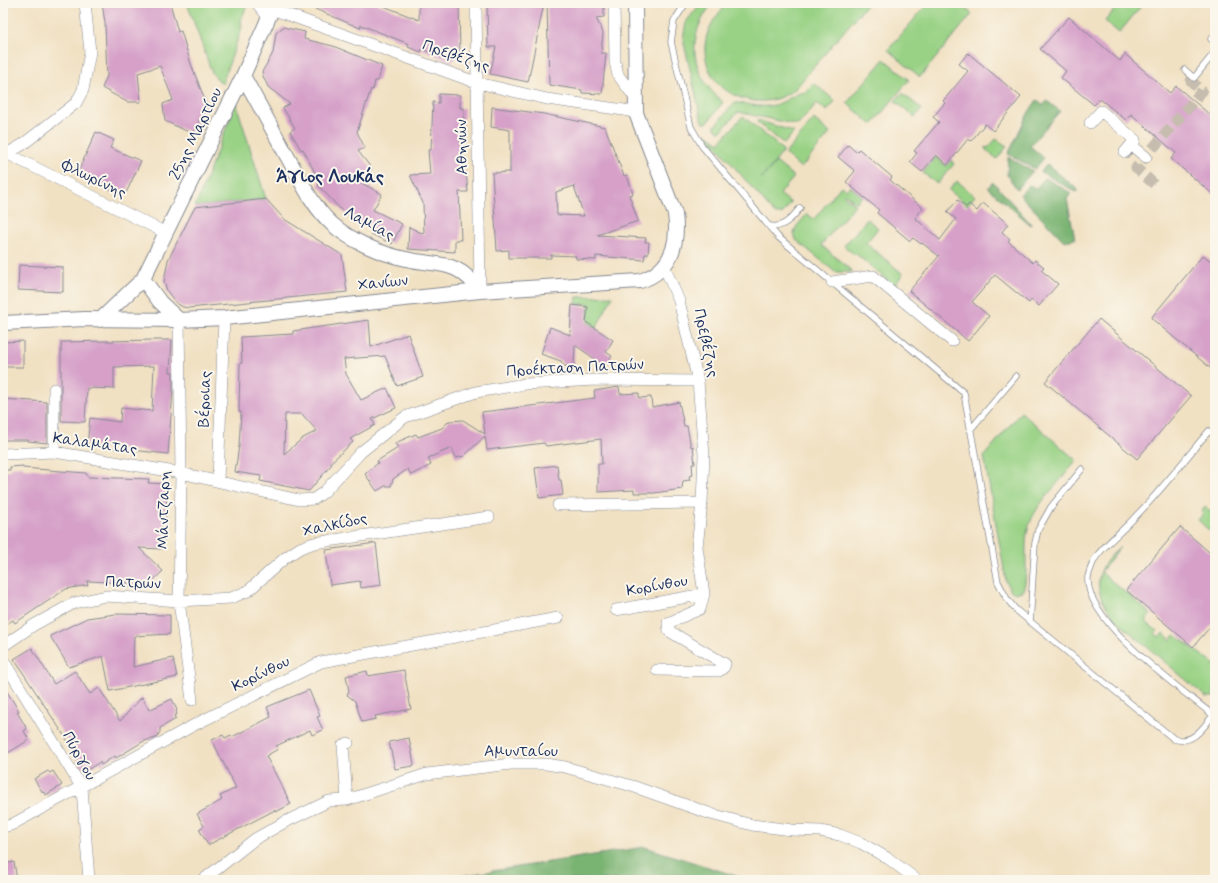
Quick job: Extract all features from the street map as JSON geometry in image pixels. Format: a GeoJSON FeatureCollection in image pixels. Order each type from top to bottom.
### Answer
{"type":"FeatureCollection","features":[{"type":"Feature","properties":{"kind":"street"},"geometry":{"type":"LineString","coordinates":[[6,155],[76,103],[83,90],[90,52],[85,3]]}},
{"type":"Feature","properties":{"kind":"street"},"geometry":{"type":"LineString","coordinates":[[257,3],[272,10]]}},
{"type":"Feature","properties":{"kind":"street","name":"Αθηνών"},"geometry":{"type":"LineString","coordinates":[[476,3],[480,291]]}},
{"type":"Feature","properties":{"kind":"street"},"geometry":{"type":"LineString","coordinates":[[614,3],[615,62],[617,72],[636,106],[675,214],[677,230],[676,244],[664,266]]}},
{"type":"Feature","properties":{"kind":"street"},"geometry":{"type":"LineString","coordinates":[[635,3],[636,106]]}},
{"type":"Feature","properties":{"kind":"street","name":"25ης Μαρτίου"},"geometry":{"type":"LineString","coordinates":[[100,320],[143,279],[243,76],[272,10]]}},
{"type":"Feature","properties":{"kind":"street","name":"Πρεβέζης"},"geometry":{"type":"LineString","coordinates":[[272,10],[478,83],[542,98],[624,110],[636,106]]}},
{"type":"Feature","properties":{"kind":"street","name":"Λαμίας"},"geometry":{"type":"LineString","coordinates":[[243,76],[306,192],[321,213],[333,225],[363,244],[384,252],[406,259],[447,264],[456,268],[472,280],[480,291]]}},
{"type":"Feature","properties":{"kind":"street"},"geometry":{"type":"LineString","coordinates":[[1090,123],[1101,111],[1135,140],[1128,149],[1146,157]]}},
{"type":"Feature","properties":{"kind":"street","name":"Φλωρίνης"},"geometry":{"type":"LineString","coordinates":[[6,155],[166,233]]}},
{"type":"Feature","properties":{"kind":"street","name":"Πρεβέζης"},"geometry":{"type":"LineString","coordinates":[[664,266],[679,301],[698,381],[704,454],[702,503],[697,547],[704,594]]}},
{"type":"Feature","properties":{"kind":"street","name":"Χανίων"},"geometry":{"type":"LineString","coordinates":[[100,320],[179,320],[224,318],[480,291],[640,281],[650,278],[664,266]]}},
{"type":"Feature","properties":{"kind":"street"},"geometry":{"type":"LineString","coordinates":[[832,282],[873,276],[952,341]]}},
{"type":"Feature","properties":{"kind":"street"},"geometry":{"type":"LineString","coordinates":[[143,279],[160,302],[179,320]]}},
{"type":"Feature","properties":{"kind":"street","name":"Βέροιας"},"geometry":{"type":"LineString","coordinates":[[218,481],[224,318]]}},
{"type":"Feature","properties":{"kind":"street"},"geometry":{"type":"LineString","coordinates":[[3,323],[100,320]]}},
{"type":"Feature","properties":{"kind":"street","name":"Μάντζαρη"},"geometry":{"type":"LineString","coordinates":[[179,320],[181,473],[179,601],[192,700]]}},
{"type":"Feature","properties":{"kind":"street","name":"Προέκταση Πατρών"},"geometry":{"type":"LineString","coordinates":[[181,473],[299,500],[314,500],[324,492],[361,452],[405,418],[476,392],[526,384],[595,380],[698,381]]}},
{"type":"Feature","properties":{"kind":"street"},"geometry":{"type":"LineString","coordinates":[[54,389],[54,452]]}},
{"type":"Feature","properties":{"kind":"street","name":"Καλαμάτας"},"geometry":{"type":"LineString","coordinates":[[3,454],[54,452],[181,473]]}},
{"type":"Feature","properties":{"kind":"street"},"geometry":{"type":"LineString","coordinates":[[558,505],[702,503]]}},
{"type":"Feature","properties":{"kind":"street","name":"Χαλκίδος"},"geometry":{"type":"LineString","coordinates":[[179,601],[231,598],[248,591],[285,558],[300,548],[314,543],[490,517]]}},
{"type":"Feature","properties":{"kind":"street"},"geometry":{"type":"LineString","coordinates":[[657,670],[720,671],[724,667],[725,664],[722,662],[669,631],[668,623],[700,609],[704,594]]}},
{"type":"Feature","properties":{"kind":"street","name":"Κορίνθου"},"geometry":{"type":"LineString","coordinates":[[616,610],[704,594]]}},
{"type":"Feature","properties":{"kind":"street","name":"Πατρών"},"geometry":{"type":"LineString","coordinates":[[3,646],[34,625],[74,603],[106,596],[179,601]]}},
{"type":"Feature","properties":{"kind":"street","name":"Κορίνθου"},"geometry":{"type":"LineString","coordinates":[[3,827],[11,825],[82,788],[196,724],[321,662],[558,618]]}},
{"type":"Feature","properties":{"kind":"street","name":"Πύργου"},"geometry":{"type":"LineString","coordinates":[[3,660],[82,788],[89,880]]}},
{"type":"Feature","properties":{"kind":"street"},"geometry":{"type":"LineString","coordinates":[[347,800],[343,745],[348,742]]}},
{"type":"Feature","properties":{"kind":"street","name":"Αμυνταίου"},"geometry":{"type":"LineString","coordinates":[[203,880],[255,839],[285,822],[329,801],[347,800],[428,774],[511,764],[546,764],[566,767],[632,786],[711,814],[752,825],[792,830],[820,831],[840,835],[861,843],[889,859],[917,880]]}},
{"type":"Feature","properties":{"kind":"lane"},"geometry":{"type":"LineString","coordinates":[[686,3],[674,21],[671,42],[693,131],[702,146],[783,241],[964,393],[998,582],[1007,600],[1030,622],[1174,739],[1182,741],[1192,738],[1214,714],[1122,640],[1098,608],[1089,589],[1088,578],[1094,560],[1100,553],[1135,518],[1209,431],[1215,435]]}},
{"type":"Feature","properties":{"kind":"lane"},"geometry":{"type":"LineString","coordinates":[[1186,70],[1194,78],[1215,52]]}},
{"type":"Feature","properties":{"kind":"lane"},"geometry":{"type":"LineString","coordinates":[[769,226],[777,227],[787,222],[800,208]]}},
{"type":"Feature","properties":{"kind":"lane"},"geometry":{"type":"LineString","coordinates":[[970,430],[1016,376]]}},
{"type":"Feature","properties":{"kind":"lane"},"geometry":{"type":"LineString","coordinates":[[1030,622],[1035,544],[1038,530],[1051,507],[1082,469]]}},
{"type":"Feature","properties":{"kind":"green space"},"geometry":{"type":"Polygon","coordinates":[[[187,3],[242,3],[246,8],[241,20],[242,27],[222,84],[212,73],[187,3]]]}},
{"type":"Feature","properties":{"kind":"green space"},"geometry":{"type":"Polygon","coordinates":[[[701,3],[713,3],[704,16],[698,29],[695,42],[695,55],[698,68],[704,80],[723,102],[707,123],[702,122],[683,39],[686,22],[701,3]]]}},
{"type":"Feature","properties":{"kind":"green space"},"geometry":{"type":"Polygon","coordinates":[[[727,3],[868,3],[795,89],[781,97],[766,101],[751,100],[736,96],[723,88],[713,77],[707,63],[705,46],[707,34],[715,18],[727,3]]]}},
{"type":"Feature","properties":{"kind":"green space"},"geometry":{"type":"Polygon","coordinates":[[[928,3],[959,3],[972,14],[920,77],[888,50],[928,3]]]}},
{"type":"Feature","properties":{"kind":"green space"},"geometry":{"type":"Polygon","coordinates":[[[1120,3],[1139,3],[1142,5],[1119,33],[1105,21],[1120,3]]]}},
{"type":"Feature","properties":{"kind":"green space"},"geometry":{"type":"Polygon","coordinates":[[[884,59],[909,80],[872,125],[847,103],[884,59]]]}},
{"type":"Feature","properties":{"kind":"green space"},"geometry":{"type":"Polygon","coordinates":[[[814,83],[835,101],[827,111],[817,103],[798,125],[738,112],[720,132],[714,127],[734,103],[758,106],[779,104],[799,93],[806,93],[814,83]]]}},
{"type":"Feature","properties":{"kind":"green space"},"geometry":{"type":"Polygon","coordinates":[[[902,93],[922,109],[915,117],[895,101],[902,93]]]}},
{"type":"Feature","properties":{"kind":"green space"},"geometry":{"type":"Polygon","coordinates":[[[1037,100],[1043,105],[1047,101],[1060,111],[1030,146],[1044,158],[1035,169],[1008,154],[1032,106],[1037,100]]]}},
{"type":"Feature","properties":{"kind":"green space"},"geometry":{"type":"Polygon","coordinates":[[[236,103],[266,199],[195,207],[236,103]]]}},
{"type":"Feature","properties":{"kind":"green space"},"geometry":{"type":"Polygon","coordinates":[[[743,116],[784,151],[761,179],[776,162],[794,177],[780,194],[791,203],[782,214],[776,214],[772,211],[705,133],[719,143],[743,116]]]}},
{"type":"Feature","properties":{"kind":"green space"},"geometry":{"type":"Polygon","coordinates":[[[814,119],[830,133],[801,168],[785,154],[814,119]]]}},
{"type":"Feature","properties":{"kind":"green space"},"geometry":{"type":"Polygon","coordinates":[[[758,120],[794,132],[784,144],[757,122],[758,120]]]}},
{"type":"Feature","properties":{"kind":"green space"},"geometry":{"type":"Polygon","coordinates":[[[996,139],[1007,146],[997,159],[985,149],[986,147],[988,148],[996,139]]]}},
{"type":"Feature","properties":{"kind":"green space"},"geometry":{"type":"Polygon","coordinates":[[[936,157],[946,166],[951,160],[954,164],[937,184],[923,173],[936,157]]]}},
{"type":"Feature","properties":{"kind":"green space"},"geometry":{"type":"Polygon","coordinates":[[[1008,157],[1033,171],[1017,189],[1007,175],[1008,157]]]}},
{"type":"Feature","properties":{"kind":"green space"},"geometry":{"type":"Polygon","coordinates":[[[1047,164],[1078,190],[1076,192],[1041,172],[1047,164]]]}},
{"type":"Feature","properties":{"kind":"green space"},"geometry":{"type":"Polygon","coordinates":[[[1045,178],[1071,193],[1067,199],[1075,239],[1064,241],[1020,195],[1029,185],[1036,188],[1045,178]]]}},
{"type":"Feature","properties":{"kind":"green space"},"geometry":{"type":"Polygon","coordinates":[[[957,181],[975,196],[967,205],[949,190],[957,181]]]}},
{"type":"Feature","properties":{"kind":"green space"},"geometry":{"type":"Polygon","coordinates":[[[993,182],[1031,224],[1031,225],[988,188],[993,182]]]}},
{"type":"Feature","properties":{"kind":"green space"},"geometry":{"type":"Polygon","coordinates":[[[841,186],[846,190],[850,186],[862,196],[856,203],[845,194],[843,195],[855,205],[821,245],[853,272],[835,272],[796,240],[794,234],[796,227],[807,214],[814,219],[841,186]]]}},
{"type":"Feature","properties":{"kind":"green space"},"geometry":{"type":"Polygon","coordinates":[[[867,219],[878,228],[866,243],[903,274],[894,286],[856,254],[855,255],[844,246],[867,219]]]}},
{"type":"Feature","properties":{"kind":"green space"},"geometry":{"type":"Polygon","coordinates":[[[613,296],[596,328],[588,323],[589,304],[576,304],[577,297],[613,296]]]}},
{"type":"Feature","properties":{"kind":"green space"},"geometry":{"type":"Polygon","coordinates":[[[1021,412],[1076,460],[1041,503],[1030,523],[1026,539],[1026,572],[1024,586],[1022,591],[1015,593],[1010,590],[1006,581],[984,456],[1021,412]]]}},
{"type":"Feature","properties":{"kind":"green space"},"geometry":{"type":"Polygon","coordinates":[[[1205,507],[1215,516],[1215,530],[1212,533],[1198,520],[1203,514],[1201,512],[1205,507]]]}},
{"type":"Feature","properties":{"kind":"green space"},"geometry":{"type":"Polygon","coordinates":[[[1120,547],[1102,571],[1110,557],[1120,547]]]}},
{"type":"Feature","properties":{"kind":"green space"},"geometry":{"type":"Polygon","coordinates":[[[1101,572],[1151,614],[1145,621],[1157,631],[1155,634],[1160,637],[1163,633],[1171,640],[1175,635],[1215,665],[1214,697],[1206,697],[1119,623],[1110,613],[1100,594],[1098,584],[1101,572]]]}},
{"type":"Feature","properties":{"kind":"green space"},"geometry":{"type":"Polygon","coordinates":[[[645,847],[749,880],[435,880],[645,847]]]}},
{"type":"Feature","properties":{"kind":"building"},"geometry":{"type":"Polygon","coordinates":[[[102,3],[170,3],[178,32],[181,31],[191,64],[206,103],[205,113],[203,113],[193,134],[165,121],[163,104],[173,100],[160,66],[138,73],[141,102],[127,102],[102,88],[107,76],[105,23],[102,3]]]}},
{"type":"Feature","properties":{"kind":"building"},"geometry":{"type":"Polygon","coordinates":[[[301,3],[376,3],[419,20],[419,4],[459,3],[460,55],[451,62],[422,49],[421,52],[408,47],[409,44],[361,25],[360,28],[301,3]]]}},
{"type":"Feature","properties":{"kind":"building"},"geometry":{"type":"Polygon","coordinates":[[[487,3],[544,3],[528,82],[490,74],[496,47],[488,47],[487,3]]]}},
{"type":"Feature","properties":{"kind":"building"},"geometry":{"type":"Polygon","coordinates":[[[547,3],[604,3],[604,17],[596,18],[603,33],[601,53],[606,53],[602,94],[582,93],[582,90],[549,85],[547,3]]]}},
{"type":"Feature","properties":{"kind":"building"},"geometry":{"type":"Polygon","coordinates":[[[1069,17],[1120,61],[1125,54],[1170,93],[1176,86],[1209,114],[1215,106],[1215,196],[1171,159],[1176,153],[1131,114],[1126,120],[1100,99],[1094,105],[1061,78],[1066,71],[1040,49],[1069,17]]]}},
{"type":"Feature","properties":{"kind":"building"},"geometry":{"type":"Polygon","coordinates":[[[283,27],[305,32],[304,39],[333,46],[382,66],[378,81],[375,81],[373,90],[371,89],[357,132],[365,148],[358,151],[372,169],[358,181],[382,194],[373,210],[402,224],[392,244],[371,234],[373,230],[343,212],[318,185],[320,183],[303,149],[301,150],[290,131],[295,128],[283,108],[290,104],[268,87],[262,72],[273,53],[276,33],[283,27]]]}},
{"type":"Feature","properties":{"kind":"building"},"geometry":{"type":"Polygon","coordinates":[[[968,53],[1021,97],[993,131],[985,124],[971,141],[968,139],[947,165],[936,155],[922,172],[910,162],[917,153],[914,151],[939,122],[933,117],[945,103],[943,101],[968,71],[959,64],[968,53]]]}},
{"type":"Feature","properties":{"kind":"building"},"geometry":{"type":"Polygon","coordinates":[[[439,94],[460,95],[460,108],[464,108],[463,133],[460,133],[462,172],[466,172],[468,192],[459,192],[461,240],[455,240],[455,252],[408,249],[409,227],[424,234],[423,203],[410,175],[430,174],[428,150],[431,150],[433,102],[439,103],[439,94]]]}},
{"type":"Feature","properties":{"kind":"building"},"geometry":{"type":"Polygon","coordinates":[[[492,107],[544,114],[605,127],[624,176],[627,175],[633,194],[629,195],[638,221],[597,235],[646,238],[645,242],[649,242],[648,254],[645,254],[644,260],[596,256],[596,260],[576,259],[576,256],[551,255],[551,258],[509,258],[509,250],[497,251],[492,173],[510,172],[510,130],[491,127],[492,107]],[[574,186],[556,192],[557,215],[584,216],[574,186]]]}},
{"type":"Feature","properties":{"kind":"building"},"geometry":{"type":"Polygon","coordinates":[[[96,132],[114,140],[110,148],[141,161],[126,193],[123,192],[122,195],[77,174],[96,132]]]}},
{"type":"Feature","properties":{"kind":"building"},"geometry":{"type":"Polygon","coordinates":[[[848,145],[856,152],[859,149],[892,177],[890,180],[923,208],[915,218],[940,240],[956,219],[947,212],[958,200],[966,207],[969,204],[977,211],[983,203],[1008,224],[1002,232],[1010,239],[1008,241],[1033,263],[1035,260],[1044,267],[1041,270],[1058,284],[1039,306],[1031,300],[1029,303],[995,275],[972,302],[989,316],[968,341],[909,291],[939,256],[913,238],[910,241],[877,213],[879,210],[846,182],[855,171],[838,157],[848,145]]]}},
{"type":"Feature","properties":{"kind":"building"},"geometry":{"type":"Polygon","coordinates":[[[266,199],[284,219],[342,255],[347,292],[189,308],[183,307],[176,303],[167,291],[164,281],[168,260],[195,207],[266,199]]]}},
{"type":"Feature","properties":{"kind":"building"},"geometry":{"type":"Polygon","coordinates":[[[1203,255],[1215,264],[1215,372],[1151,318],[1203,255]]]}},
{"type":"Feature","properties":{"kind":"building"},"geometry":{"type":"Polygon","coordinates":[[[19,265],[63,267],[63,292],[18,290],[19,265]]]}},
{"type":"Feature","properties":{"kind":"building"},"geometry":{"type":"Polygon","coordinates":[[[572,305],[588,307],[586,322],[613,340],[606,352],[612,356],[605,366],[575,345],[574,366],[564,366],[561,361],[541,354],[550,327],[570,335],[572,305]]]}},
{"type":"Feature","properties":{"kind":"building"},"geometry":{"type":"Polygon","coordinates":[[[1099,319],[1191,396],[1137,459],[1045,382],[1099,319]]]}},
{"type":"Feature","properties":{"kind":"building"},"geometry":{"type":"Polygon","coordinates":[[[369,320],[371,347],[408,334],[423,377],[397,386],[385,356],[344,359],[346,374],[361,400],[387,388],[396,408],[372,419],[375,425],[350,439],[353,442],[330,463],[332,464],[309,491],[260,481],[261,476],[235,472],[239,446],[241,412],[239,412],[240,363],[242,363],[241,337],[293,334],[293,331],[369,320]],[[285,414],[284,454],[303,438],[317,431],[302,414],[285,414]]]}},
{"type":"Feature","properties":{"kind":"building"},"geometry":{"type":"Polygon","coordinates":[[[172,340],[170,372],[173,372],[173,391],[168,454],[87,445],[90,418],[120,422],[121,408],[152,411],[154,366],[114,367],[114,389],[87,388],[85,422],[61,421],[61,342],[172,340]]]}},
{"type":"Feature","properties":{"kind":"building"},"geometry":{"type":"Polygon","coordinates":[[[23,341],[23,367],[3,367],[3,342],[23,341]]]}},
{"type":"Feature","properties":{"kind":"building"},"geometry":{"type":"Polygon","coordinates":[[[619,387],[620,394],[639,393],[639,398],[651,397],[652,407],[679,402],[684,426],[687,426],[691,447],[693,446],[695,464],[692,464],[693,475],[689,476],[690,480],[683,481],[682,489],[654,493],[634,493],[634,490],[598,492],[598,464],[602,464],[601,439],[546,446],[544,443],[487,450],[485,436],[464,456],[456,458],[452,448],[428,458],[431,465],[411,475],[408,469],[393,479],[391,486],[385,486],[377,491],[365,474],[378,463],[377,461],[398,448],[395,443],[416,434],[418,437],[442,428],[449,421],[463,420],[485,434],[482,412],[595,398],[594,391],[619,387]]]}},
{"type":"Feature","properties":{"kind":"building"},"geometry":{"type":"Polygon","coordinates":[[[3,399],[47,402],[47,443],[28,440],[3,440],[3,399]]]}},
{"type":"Feature","properties":{"kind":"building"},"geometry":{"type":"Polygon","coordinates":[[[557,465],[563,495],[539,498],[535,468],[557,465]]]}},
{"type":"Feature","properties":{"kind":"building"},"geometry":{"type":"Polygon","coordinates":[[[23,466],[23,468],[86,473],[88,477],[149,479],[148,483],[168,484],[163,549],[139,548],[163,571],[146,587],[128,587],[128,583],[87,581],[88,585],[66,589],[15,623],[13,620],[3,626],[3,508],[7,508],[3,470],[10,470],[10,467],[23,466]]]}},
{"type":"Feature","properties":{"kind":"building"},"geometry":{"type":"Polygon","coordinates":[[[1180,527],[1215,557],[1215,621],[1193,647],[1126,590],[1180,527]]]}},
{"type":"Feature","properties":{"kind":"building"},"geometry":{"type":"Polygon","coordinates":[[[376,543],[381,585],[361,588],[360,581],[330,585],[326,550],[376,543]]]}},
{"type":"Feature","properties":{"kind":"building"},"geometry":{"type":"Polygon","coordinates":[[[116,614],[170,615],[170,634],[134,636],[133,667],[173,658],[177,677],[110,691],[103,656],[69,667],[50,636],[87,618],[116,614]]]}},
{"type":"Feature","properties":{"kind":"building"},"geometry":{"type":"Polygon","coordinates":[[[32,648],[54,684],[75,671],[90,694],[99,688],[120,721],[142,697],[149,710],[172,699],[177,710],[177,714],[174,716],[176,719],[160,728],[160,732],[156,738],[144,741],[101,765],[100,762],[87,770],[86,768],[83,770],[75,756],[77,755],[14,659],[32,648]]]}},
{"type":"Feature","properties":{"kind":"building"},"geometry":{"type":"Polygon","coordinates":[[[404,670],[411,709],[375,716],[376,719],[362,722],[355,701],[347,695],[349,691],[346,676],[367,671],[368,676],[404,670]]]}},
{"type":"Feature","properties":{"kind":"building"},"geometry":{"type":"Polygon","coordinates":[[[3,685],[19,711],[17,712],[27,729],[24,731],[29,740],[3,756],[3,685]]]}},
{"type":"Feature","properties":{"kind":"building"},"geometry":{"type":"Polygon","coordinates":[[[309,690],[320,716],[317,717],[323,730],[312,735],[310,730],[276,746],[278,749],[266,756],[291,804],[276,812],[275,810],[208,845],[199,829],[204,826],[197,814],[222,800],[220,796],[236,788],[212,740],[223,735],[225,738],[231,735],[232,737],[271,717],[267,707],[309,690]]]}},
{"type":"Feature","properties":{"kind":"building"},"geometry":{"type":"Polygon","coordinates":[[[409,738],[414,764],[413,766],[395,769],[389,742],[409,738]]]}},
{"type":"Feature","properties":{"kind":"building"},"geometry":{"type":"Polygon","coordinates":[[[48,771],[50,773],[53,771],[62,785],[46,795],[34,779],[48,771]]]}},
{"type":"Feature","properties":{"kind":"building"},"geometry":{"type":"Polygon","coordinates":[[[14,862],[17,880],[3,880],[3,864],[14,862]]]}},
{"type":"Feature","properties":{"kind":"tunnel"},"geometry":{"type":"LineString","coordinates":[[1154,184],[1136,168],[1202,91],[1191,81],[1194,78]]}},
{"type":"Feature","properties":{"kind":"district","name":"Άγιος Λουκάς"},"geometry":{"type":"Point","coordinates":[330,177]}}]}
